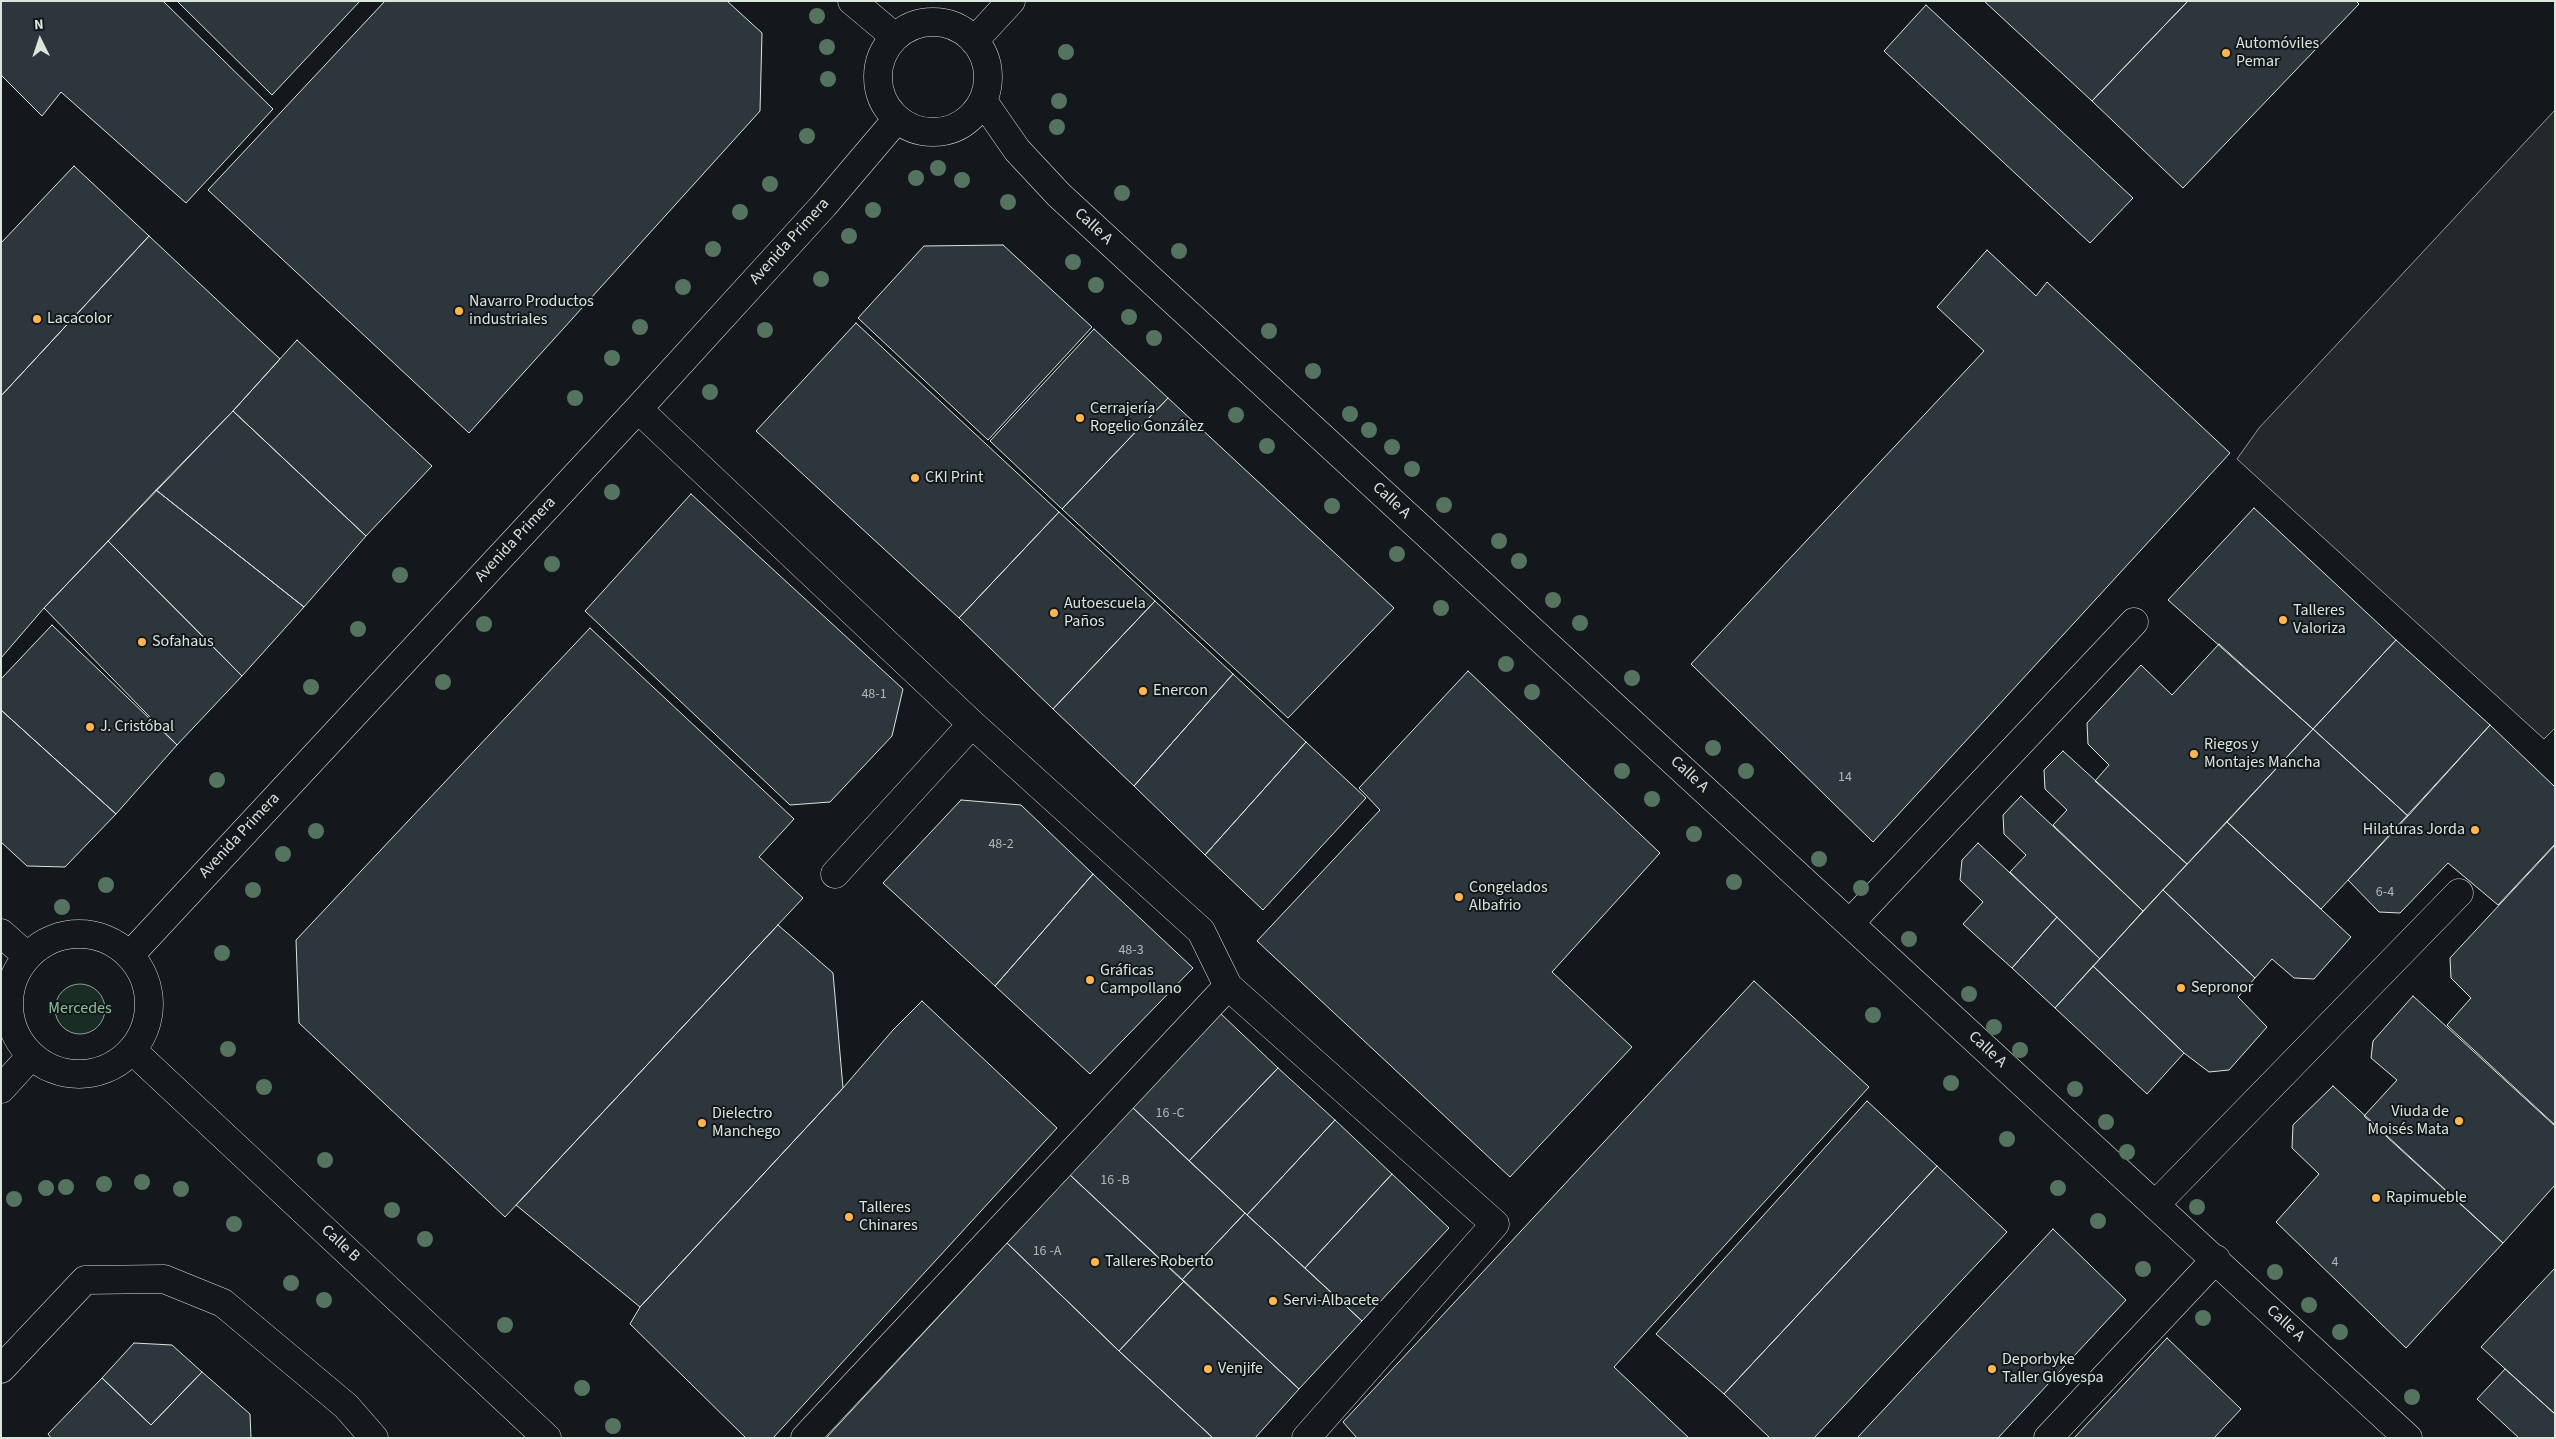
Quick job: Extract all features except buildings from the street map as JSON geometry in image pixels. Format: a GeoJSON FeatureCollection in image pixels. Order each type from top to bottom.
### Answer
{"type":"FeatureCollection","features":[{"type":"Feature","properties":{"kind":"street"},"geometry":{"type":"LineString","coordinates":[[852,1],[895,37]]}},
{"type":"Feature","properties":{"kind":"street"},"geometry":{"type":"LineString","coordinates":[[974,41],[1011,1]]}},
{"type":"Feature","properties":{"kind":"street"},"geometry":{"type":"LineString","coordinates":[[935,23],[944,24],[960,30],[974,41],[983,54],[987,70],[987,86],[983,101],[973,115],[960,125],[944,132],[927,132],[911,128],[897,119],[882,101],[878,78],[882,56],[895,37],[910,27],[935,23]]}},
{"type":"Feature","properties":{"kind":"street","name":"Calle A"},"geometry":{"type":"LineString","coordinates":[[983,101],[1017,150],[1059,195],[2155,1205],[2216,1259],[2408,1438]]}},
{"type":"Feature","properties":{"kind":"street","name":"Avenida Primera"},"geometry":{"type":"LineString","coordinates":[[130,955],[638,409],[824,205],[897,119]]}},
{"type":"Feature","properties":{"kind":"street"},"geometry":{"type":"LineString","coordinates":[[638,409],[972,724],[1201,930],[1228,986],[1495,1224],[1306,1438]]}},
{"type":"Feature","properties":{"kind":"street"},"geometry":{"type":"LineString","coordinates":[[1850,923],[2134,622]]}},
{"type":"Feature","properties":{"kind":"street"},"geometry":{"type":"LineString","coordinates":[[835,874],[972,724]]}},
{"type":"Feature","properties":{"kind":"street"},"geometry":{"type":"LineString","coordinates":[[2155,1205],[2459,893]]}},
{"type":"Feature","properties":{"kind":"street"},"geometry":{"type":"LineString","coordinates":[[1,933],[27,956]]}},
{"type":"Feature","properties":{"kind":"street"},"geometry":{"type":"LineString","coordinates":[[74,934],[101,937],[130,955],[145,979],[150,1002],[147,1024],[132,1050],[111,1067],[94,1073],[62,1073],[31,1056],[14,1032],[8,1010],[10,987],[27,956],[55,938],[74,934]]}},
{"type":"Feature","properties":{"kind":"street"},"geometry":{"type":"LineString","coordinates":[[805,1438],[1228,986]]}},
{"type":"Feature","properties":{"kind":"street","name":"Calle B"},"geometry":{"type":"LineString","coordinates":[[132,1050],[547,1438]]}},
{"type":"Feature","properties":{"kind":"street"},"geometry":{"type":"LineString","coordinates":[[1,1088],[31,1056]]}},
{"type":"Feature","properties":{"kind":"street"},"geometry":{"type":"LineString","coordinates":[[2048,1438],[2216,1259]]}},
{"type":"Feature","properties":{"kind":"street"},"geometry":{"type":"LineString","coordinates":[[1,1369],[85,1280],[164,1279],[223,1303],[346,1406],[365,1435]]}},
{"type":"Feature","properties":{"kind":"green space","name":"Mercedes"},"geometry":{"type":"Polygon","coordinates":[[[80,984],[90,986],[98,991],[103,999],[105,1009],[103,1019],[98,1027],[90,1032],[80,1034],[70,1032],[62,1027],[57,1019],[55,1009],[57,999],[62,991],[70,986],[80,984]]]}},
{"type":"Feature","properties":{"kind":"shaded area"},"geometry":{"type":"Polygon","coordinates":[[[2555,110],[2555,728],[2544,739],[2237,459],[2259,428],[2555,110]]]}},
{"type":"Feature","properties":{"kind":"place","name":"Automóviles Pemar"},"geometry":{"type":"Point","coordinates":[2226,53]}},
{"type":"Feature","properties":{"kind":"place","name":"Navarro Productos industriales"},"geometry":{"type":"Point","coordinates":[459,311]}},
{"type":"Feature","properties":{"kind":"place","name":"Lacacolor"},"geometry":{"type":"Point","coordinates":[37,319]}},
{"type":"Feature","properties":{"kind":"place","name":"Cerrajería Rogelio González"},"geometry":{"type":"Point","coordinates":[1080,418]}},
{"type":"Feature","properties":{"kind":"place","name":"CKI Print"},"geometry":{"type":"Point","coordinates":[915,478]}},
{"type":"Feature","properties":{"kind":"place","name":"Autoescuela Paños"},"geometry":{"type":"Point","coordinates":[1054,613]}},
{"type":"Feature","properties":{"kind":"place","name":"Talleres Valoriza"},"geometry":{"type":"Point","coordinates":[2283,620]}},
{"type":"Feature","properties":{"kind":"place","name":"Sofahaus"},"geometry":{"type":"Point","coordinates":[142,642]}},
{"type":"Feature","properties":{"kind":"place","name":"Enercon"},"geometry":{"type":"Point","coordinates":[1143,691]}},
{"type":"Feature","properties":{"kind":"place","name":"J. Cristóbal"},"geometry":{"type":"Point","coordinates":[90,727]}},
{"type":"Feature","properties":{"kind":"place","name":"Riegos y Montajes Mancha"},"geometry":{"type":"Point","coordinates":[2194,754]}},
{"type":"Feature","properties":{"kind":"place","name":"Hilaturas Jorda"},"geometry":{"type":"Point","coordinates":[2475,830]}},
{"type":"Feature","properties":{"kind":"place","name":"Congelados Albafrio"},"geometry":{"type":"Point","coordinates":[1459,897]}},
{"type":"Feature","properties":{"kind":"place","name":"Gráficas Campollano"},"geometry":{"type":"Point","coordinates":[1090,980]}},
{"type":"Feature","properties":{"kind":"place","name":"Sepronor"},"geometry":{"type":"Point","coordinates":[2181,988]}},
{"type":"Feature","properties":{"kind":"place","name":"Viuda de Moisés Mata"},"geometry":{"type":"Point","coordinates":[2459,1121]}},
{"type":"Feature","properties":{"kind":"place","name":"Dielectro Manchego"},"geometry":{"type":"Point","coordinates":[702,1123]}},
{"type":"Feature","properties":{"kind":"place","name":"Rapimueble"},"geometry":{"type":"Point","coordinates":[2376,1198]}},
{"type":"Feature","properties":{"kind":"place","name":"Talleres Chinares"},"geometry":{"type":"Point","coordinates":[849,1217]}},
{"type":"Feature","properties":{"kind":"place","name":"Talleres Roberto"},"geometry":{"type":"Point","coordinates":[1095,1262]}},
{"type":"Feature","properties":{"kind":"place","name":"Servi-Albacete"},"geometry":{"type":"Point","coordinates":[1273,1301]}},
{"type":"Feature","properties":{"kind":"place","name":"Venjife"},"geometry":{"type":"Point","coordinates":[1208,1369]}},
{"type":"Feature","properties":{"kind":"place","name":"Deporbyke Taller Gloyespa"},"geometry":{"type":"Point","coordinates":[1992,1369]}}]}
